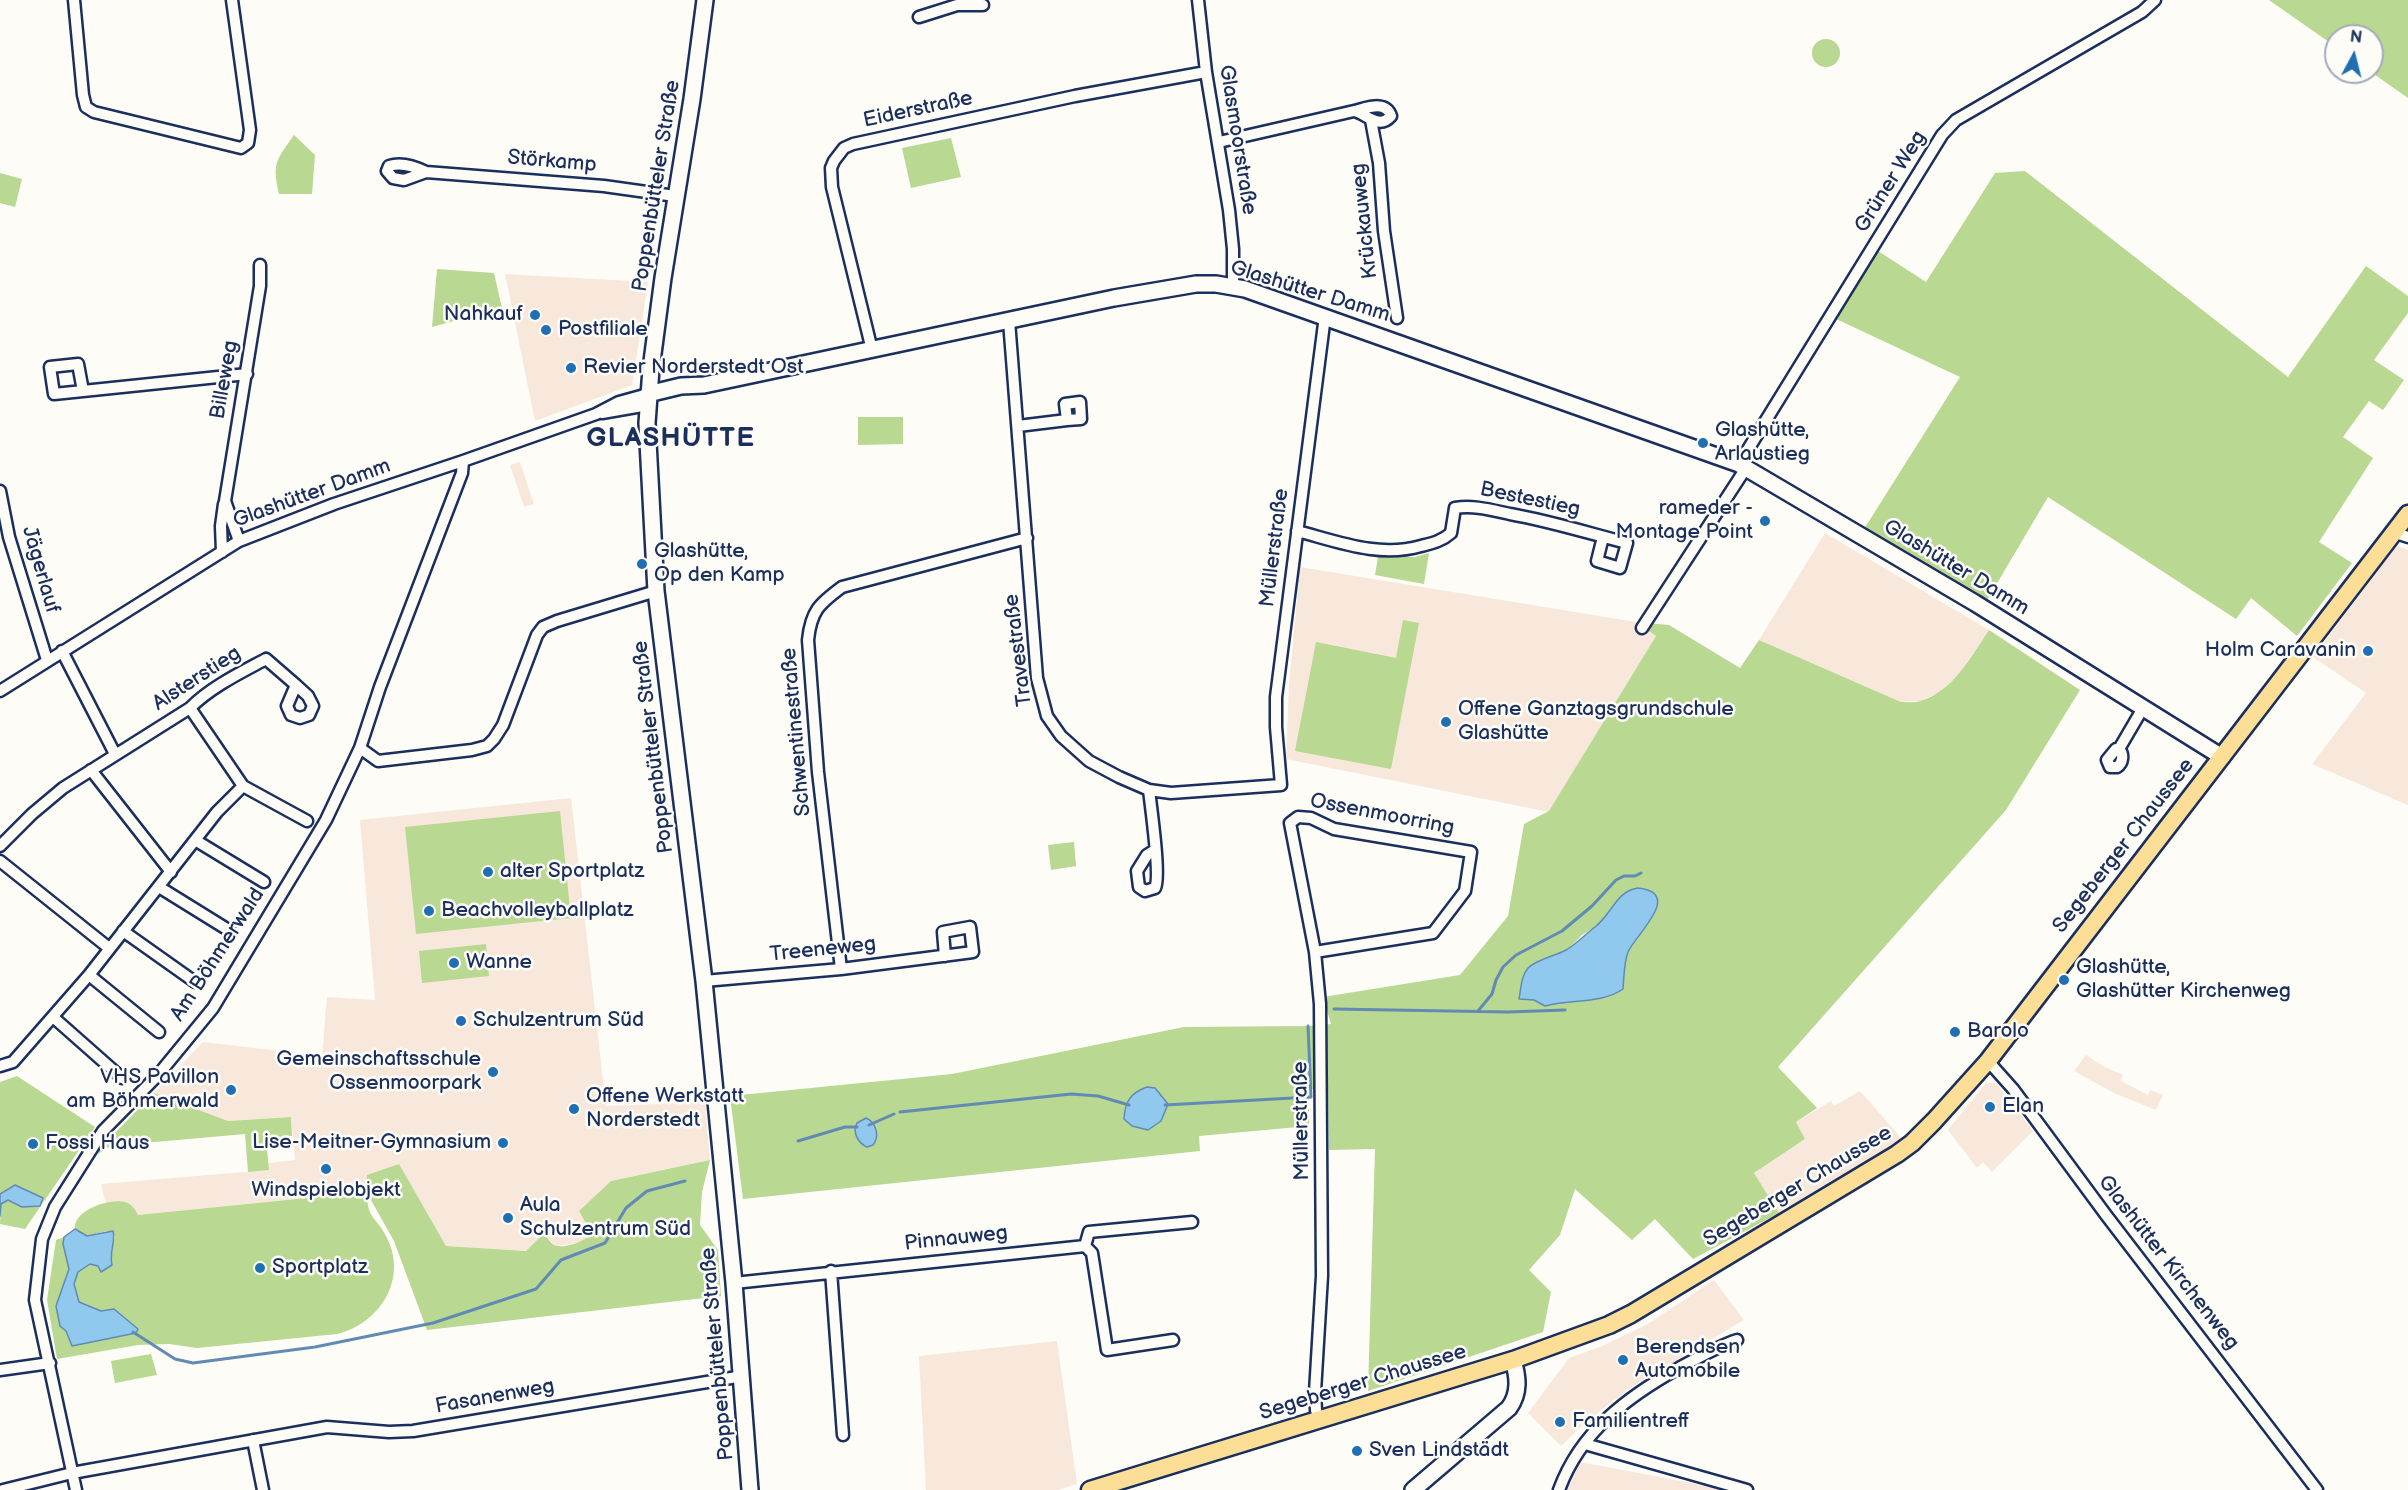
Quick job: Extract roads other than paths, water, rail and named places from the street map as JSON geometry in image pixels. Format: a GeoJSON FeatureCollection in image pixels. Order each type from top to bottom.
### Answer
{"type":"FeatureCollection","features":[{"type":"Feature","properties":{"kind":"main road","name":"Segeberger Chaussee"},"geometry":{"type":"LineString","coordinates":[[1090,1490],[1513,1360],[1585,1335],[1631,1314],[1912,1143],[1988,1061],[2222,756],[2400,534],[2408,514]]}},
{"type":"Feature","properties":{"kind":"street"},"geometry":{"type":"LineString","coordinates":[[74,0],[83,95],[89,110],[121,120],[144,123],[241,148],[246,145],[250,134],[232,0]]}},
{"type":"Feature","properties":{"kind":"street","name":"Poppenbütteler Straße"},"geometry":{"type":"LineString","coordinates":[[705,0],[697,65],[675,196],[648,400],[656,591],[704,981],[743,1376],[750,1490]]}},
{"type":"Feature","properties":{"kind":"street","name":"Glasmoorstraße"},"geometry":{"type":"LineString","coordinates":[[1198,0],[1206,72],[1219,142],[1233,249],[1233,286]]}},
{"type":"Feature","properties":{"kind":"street","name":"Grüner Weg"},"geometry":{"type":"LineString","coordinates":[[1742,466],[1942,135],[1956,120],[2142,12],[2155,0]]}},
{"type":"Feature","properties":{"kind":"street"},"geometry":{"type":"LineString","coordinates":[[919,17],[956,3],[983,5]]}},
{"type":"Feature","properties":{"kind":"street","name":"Eiderstraße"},"geometry":{"type":"LineString","coordinates":[[872,350],[832,187],[831,168],[844,148],[873,138],[950,124],[1075,96],[1206,72]]}},
{"type":"Feature","properties":{"kind":"street"},"geometry":{"type":"LineString","coordinates":[[1219,142],[1354,111],[1383,106],[1391,112],[1389,119],[1384,122],[1371,120],[1363,113],[1354,111]]}},
{"type":"Feature","properties":{"kind":"street","name":"Krückauweg"},"geometry":{"type":"LineString","coordinates":[[1371,120],[1379,163],[1384,231],[1397,318]]}},
{"type":"Feature","properties":{"kind":"street","name":"Störkamp"},"geometry":{"type":"LineString","coordinates":[[426,172],[604,186],[675,196]]}},
{"type":"Feature","properties":{"kind":"street","name":"Billeweg"},"geometry":{"type":"LineString","coordinates":[[222,552],[221,526],[247,374],[260,286],[260,265]]}},
{"type":"Feature","properties":{"kind":"street","name":"Glashütter Damm"},"geometry":{"type":"LineString","coordinates":[[0,691],[239,541],[334,504],[596,414],[619,412],[648,400],[684,395],[704,385],[1114,298],[1196,284],[1233,286],[1325,316],[1742,466],[1975,603],[2222,756]]}},
{"type":"Feature","properties":{"kind":"street","name":"Müllerstraße"},"geometry":{"type":"LineString","coordinates":[[1281,785],[1276,697],[1325,316]]}},
{"type":"Feature","properties":{"kind":"street","name":"Travestraße"},"geometry":{"type":"LineString","coordinates":[[1009,321],[1037,678],[1047,716],[1065,741],[1089,761],[1149,790],[1171,794],[1281,785]]}},
{"type":"Feature","properties":{"kind":"street"},"geometry":{"type":"LineString","coordinates":[[83,391],[247,374]]}},
{"type":"Feature","properties":{"kind":"street"},"geometry":{"type":"LineString","coordinates":[[1018,426],[1067,420]]}},
{"type":"Feature","properties":{"kind":"street","name":"Am Böhmerwald"},"geometry":{"type":"LineString","coordinates":[[76,1490],[35,1300],[42,1239],[55,1206],[103,1131],[158,1075],[213,1008],[326,820],[360,748],[380,687],[462,473],[464,461]]}},
{"type":"Feature","properties":{"kind":"street"},"geometry":{"type":"LineString","coordinates":[[1642,628],[1742,466]]}},
{"type":"Feature","properties":{"kind":"street","name":"Jägerlauf"},"geometry":{"type":"LineString","coordinates":[[0,491],[9,537],[47,660]]}},
{"type":"Feature","properties":{"kind":"street","name":"Billeweg"},"geometry":{"type":"LineString","coordinates":[[225,501],[239,541]]}},
{"type":"Feature","properties":{"kind":"street","name":"Bestestieg"},"geometry":{"type":"LineString","coordinates":[[1297,531],[1384,552],[1404,551],[1444,539],[1451,534],[1455,508],[1470,506],[1536,519],[1603,537]]}},
{"type":"Feature","properties":{"kind":"street","name":"Schwentinestraße"},"geometry":{"type":"LineString","coordinates":[[841,969],[818,772],[808,640],[810,623],[818,607],[842,587],[1027,538]]}},
{"type":"Feature","properties":{"kind":"street"},"geometry":{"type":"LineString","coordinates":[[360,748],[378,761],[464,752],[487,746],[503,725],[531,649],[543,627],[656,591]]}},
{"type":"Feature","properties":{"kind":"street"},"geometry":{"type":"LineString","coordinates":[[62,651],[115,754]]}},
{"type":"Feature","properties":{"kind":"street","name":"Alsterstieg"},"geometry":{"type":"LineString","coordinates":[[0,846],[32,814],[63,788],[190,708],[199,699],[266,659],[296,686]]}},
{"type":"Feature","properties":{"kind":"street"},"geometry":{"type":"LineString","coordinates":[[190,708],[243,786],[307,821]]}},
{"type":"Feature","properties":{"kind":"street"},"geometry":{"type":"LineString","coordinates":[[2119,749],[2143,708]]}},
{"type":"Feature","properties":{"kind":"street"},"geometry":{"type":"LineString","coordinates":[[91,770],[171,872]]}},
{"type":"Feature","properties":{"kind":"street"},"geometry":{"type":"LineString","coordinates":[[0,1066],[13,1062],[53,1017],[89,975],[217,812],[243,786]]}},
{"type":"Feature","properties":{"kind":"street"},"geometry":{"type":"LineString","coordinates":[[1149,790],[1155,850]]}},
{"type":"Feature","properties":{"kind":"street","name":"Ossenmoorring"},"geometry":{"type":"LineString","coordinates":[[1290,823],[1298,817],[1311,818],[1334,829],[1471,852],[1465,891],[1432,933],[1315,952]]}},
{"type":"Feature","properties":{"kind":"street","name":"Müllerstraße"},"geometry":{"type":"LineString","coordinates":[[1290,823],[1315,952],[1320,1004],[1322,1276],[1315,1392],[1319,1420]]}},
{"type":"Feature","properties":{"kind":"street"},"geometry":{"type":"LineString","coordinates":[[195,840],[264,882]]}},
{"type":"Feature","properties":{"kind":"street"},"geometry":{"type":"LineString","coordinates":[[0,861],[109,948]]}},
{"type":"Feature","properties":{"kind":"street"},"geometry":{"type":"LineString","coordinates":[[159,887],[230,931]]}},
{"type":"Feature","properties":{"kind":"street"},"geometry":{"type":"LineString","coordinates":[[123,931],[195,982]]}},
{"type":"Feature","properties":{"kind":"street","name":"Treeneweg"},"geometry":{"type":"LineString","coordinates":[[704,981],[841,969],[945,956]]}},
{"type":"Feature","properties":{"kind":"street"},"geometry":{"type":"LineString","coordinates":[[89,975],[159,1032]]}},
{"type":"Feature","properties":{"kind":"street"},"geometry":{"type":"LineString","coordinates":[[53,1017],[122,1077]]}},
{"type":"Feature","properties":{"kind":"street","name":"Glashütter Kirchenweg"},"geometry":{"type":"LineString","coordinates":[[1988,1061],[2013,1089],[2106,1215],[2317,1490]]}},
{"type":"Feature","properties":{"kind":"street"},"geometry":{"type":"LineString","coordinates":[[1173,1340],[1107,1350],[1092,1253],[1085,1246],[1089,1232],[1192,1222]]}},
{"type":"Feature","properties":{"kind":"street","name":"Pinnauweg"},"geometry":{"type":"LineString","coordinates":[[734,1282],[1085,1246]]}},
{"type":"Feature","properties":{"kind":"street"},"geometry":{"type":"LineString","coordinates":[[831,1271],[843,1436]]}},
{"type":"Feature","properties":{"kind":"street"},"geometry":{"type":"LineString","coordinates":[[1559,1490],[1569,1468],[1585,1443],[1598,1426],[1628,1399],[1719,1346],[1737,1340]]}},
{"type":"Feature","properties":{"kind":"street"},"geometry":{"type":"LineString","coordinates":[[1413,1490],[1509,1408],[1518,1384],[1513,1360]]}},
{"type":"Feature","properties":{"kind":"street"},"geometry":{"type":"LineString","coordinates":[[0,1370],[50,1363]]}},
{"type":"Feature","properties":{"kind":"street","name":"Fasanenweg"},"geometry":{"type":"LineString","coordinates":[[3,1490],[72,1473],[327,1427],[389,1432],[413,1431],[743,1376]]}},
{"type":"Feature","properties":{"kind":"street"},"geometry":{"type":"LineString","coordinates":[[253,1440],[262,1490]]}},
{"type":"Feature","properties":{"kind":"street"},"geometry":{"type":"LineString","coordinates":[[1585,1443],[1747,1490]]}},
{"type":"Feature","properties":{"kind":"water"},"geometry":{"type":"Polygon","coordinates":[[[1638,888],[1651,891],[1657,898],[1657,906],[1628,952],[1623,989],[1615,994],[1596,999],[1545,1006],[1534,1000],[1519,999],[1528,968],[1536,962],[1573,946],[1601,922],[1619,898],[1638,888]]]}},
{"type":"Feature","properties":{"kind":"water"},"geometry":{"type":"Polygon","coordinates":[[[1147,1087],[1155,1088],[1168,1104],[1161,1121],[1148,1130],[1132,1126],[1124,1119],[1130,1099],[1136,1092],[1147,1087]]]}},
{"type":"Feature","properties":{"kind":"water"},"geometry":{"type":"Polygon","coordinates":[[[866,1118],[874,1126],[876,1134],[873,1145],[867,1147],[859,1140],[855,1130],[857,1123],[866,1118]]]}},
{"type":"Feature","properties":{"kind":"water"},"geometry":{"type":"Polygon","coordinates":[[[15,1185],[43,1198],[40,1206],[22,1207],[8,1200],[1,1204],[0,1216],[0,1194],[15,1185]]]}},
{"type":"Feature","properties":{"kind":"water"},"geometry":{"type":"Polygon","coordinates":[[[75,1229],[87,1236],[113,1231],[114,1235],[112,1265],[101,1272],[98,1266],[90,1264],[78,1272],[74,1284],[79,1302],[101,1311],[114,1309],[138,1329],[136,1333],[72,1346],[66,1331],[60,1326],[56,1306],[69,1269],[63,1244],[64,1237],[75,1229]]]}},
{"type":"Feature","properties":{"kind":"waterway"},"geometry":{"type":"LineString","coordinates":[[1478,1011],[1492,994],[1503,967],[1516,955],[1562,931],[1592,906],[1616,880],[1641,873]]}},
{"type":"Feature","properties":{"kind":"waterway"},"geometry":{"type":"LineString","coordinates":[[1334,1009],[1508,1012],[1565,1010]]}},
{"type":"Feature","properties":{"kind":"waterway"},"geometry":{"type":"LineString","coordinates":[[1165,1105],[1311,1097],[1308,1026]]}},
{"type":"Feature","properties":{"kind":"waterway"},"geometry":{"type":"LineString","coordinates":[[900,1112],[1071,1094],[1098,1096],[1129,1105]]}},
{"type":"Feature","properties":{"kind":"waterway"},"geometry":{"type":"LineString","coordinates":[[869,1125],[894,1114]]}},
{"type":"Feature","properties":{"kind":"waterway"},"geometry":{"type":"LineString","coordinates":[[798,1141],[845,1127],[857,1127]]}},
{"type":"Feature","properties":{"kind":"waterway"},"geometry":{"type":"LineString","coordinates":[[133,1332],[175,1359],[193,1363],[315,1347],[433,1323],[536,1289],[561,1260],[605,1243],[626,1208],[647,1191],[685,1181]]}},
{"type":"Feature","properties":{"kind":"place","name":"Nahkauf"},"geometry":{"type":"Point","coordinates":[535,315]}},
{"type":"Feature","properties":{"kind":"place","name":"Postfiliale"},"geometry":{"type":"Point","coordinates":[546,330]}},
{"type":"Feature","properties":{"kind":"place","name":"Revier Norderstedt Ost"},"geometry":{"type":"Point","coordinates":[571,368]}},
{"type":"Feature","properties":{"kind":"place","name":"Glashütte, Arlaustieg"},"geometry":{"type":"Point","coordinates":[1703,443]}},
{"type":"Feature","properties":{"kind":"place","name":"rameder - Montage Point"},"geometry":{"type":"Point","coordinates":[1765,521]}},
{"type":"Feature","properties":{"kind":"place","name":"Glashütte, Op den Kamp"},"geometry":{"type":"Point","coordinates":[642,564]}},
{"type":"Feature","properties":{"kind":"place","name":"Holm Caravanin"},"geometry":{"type":"Point","coordinates":[2368,651]}},
{"type":"Feature","properties":{"kind":"place","name":"Offene Ganztagsgrundschule Glashütte"},"geometry":{"type":"Point","coordinates":[1446,722]}},
{"type":"Feature","properties":{"kind":"place","name":"alter Sportplatz"},"geometry":{"type":"Point","coordinates":[488,872]}},
{"type":"Feature","properties":{"kind":"place","name":"Beachvolleyballplatz"},"geometry":{"type":"Point","coordinates":[429,911]}},
{"type":"Feature","properties":{"kind":"place","name":"Wanne"},"geometry":{"type":"Point","coordinates":[454,963]}},
{"type":"Feature","properties":{"kind":"place","name":"Glashütte, Glashütter Kirchenweg"},"geometry":{"type":"Point","coordinates":[2064,980]}},
{"type":"Feature","properties":{"kind":"place","name":"Schulzentrum Süd"},"geometry":{"type":"Point","coordinates":[461,1021]}},
{"type":"Feature","properties":{"kind":"place","name":"Barolo"},"geometry":{"type":"Point","coordinates":[1955,1032]}},
{"type":"Feature","properties":{"kind":"place","name":"Gemeinschaftsschule Ossenmoorpark"},"geometry":{"type":"Point","coordinates":[493,1072]}},
{"type":"Feature","properties":{"kind":"place","name":"VHS Pavillon am Böhmerwald"},"geometry":{"type":"Point","coordinates":[231,1090]}},
{"type":"Feature","properties":{"kind":"place","name":"Elan"},"geometry":{"type":"Point","coordinates":[1990,1107]}},
{"type":"Feature","properties":{"kind":"place","name":"Offene Werkstatt Norderstedt"},"geometry":{"type":"Point","coordinates":[574,1109]}},
{"type":"Feature","properties":{"kind":"place","name":"Lise-Meitner-Gymnasium"},"geometry":{"type":"Point","coordinates":[503,1143]}},
{"type":"Feature","properties":{"kind":"place","name":"Fossi Haus"},"geometry":{"type":"Point","coordinates":[33,1144]}},
{"type":"Feature","properties":{"kind":"place","name":"Windspielobjekt"},"geometry":{"type":"Point","coordinates":[326,1169]}},
{"type":"Feature","properties":{"kind":"place","name":"Aula Schulzentrum Süd"},"geometry":{"type":"Point","coordinates":[508,1218]}},
{"type":"Feature","properties":{"kind":"place","name":"Sportplatz"},"geometry":{"type":"Point","coordinates":[260,1268]}},
{"type":"Feature","properties":{"kind":"place","name":"Berendsen Automobile"},"geometry":{"type":"Point","coordinates":[1623,1360]}},
{"type":"Feature","properties":{"kind":"place","name":"Familientreff"},"geometry":{"type":"Point","coordinates":[1560,1422]}},
{"type":"Feature","properties":{"kind":"place","name":"Sven Lindstädt"},"geometry":{"type":"Point","coordinates":[1357,1451]}},
{"type":"Feature","properties":{"kind":"district","name":"GLASHÜTTE"},"geometry":{"type":"Point","coordinates":[671,439]}}]}
